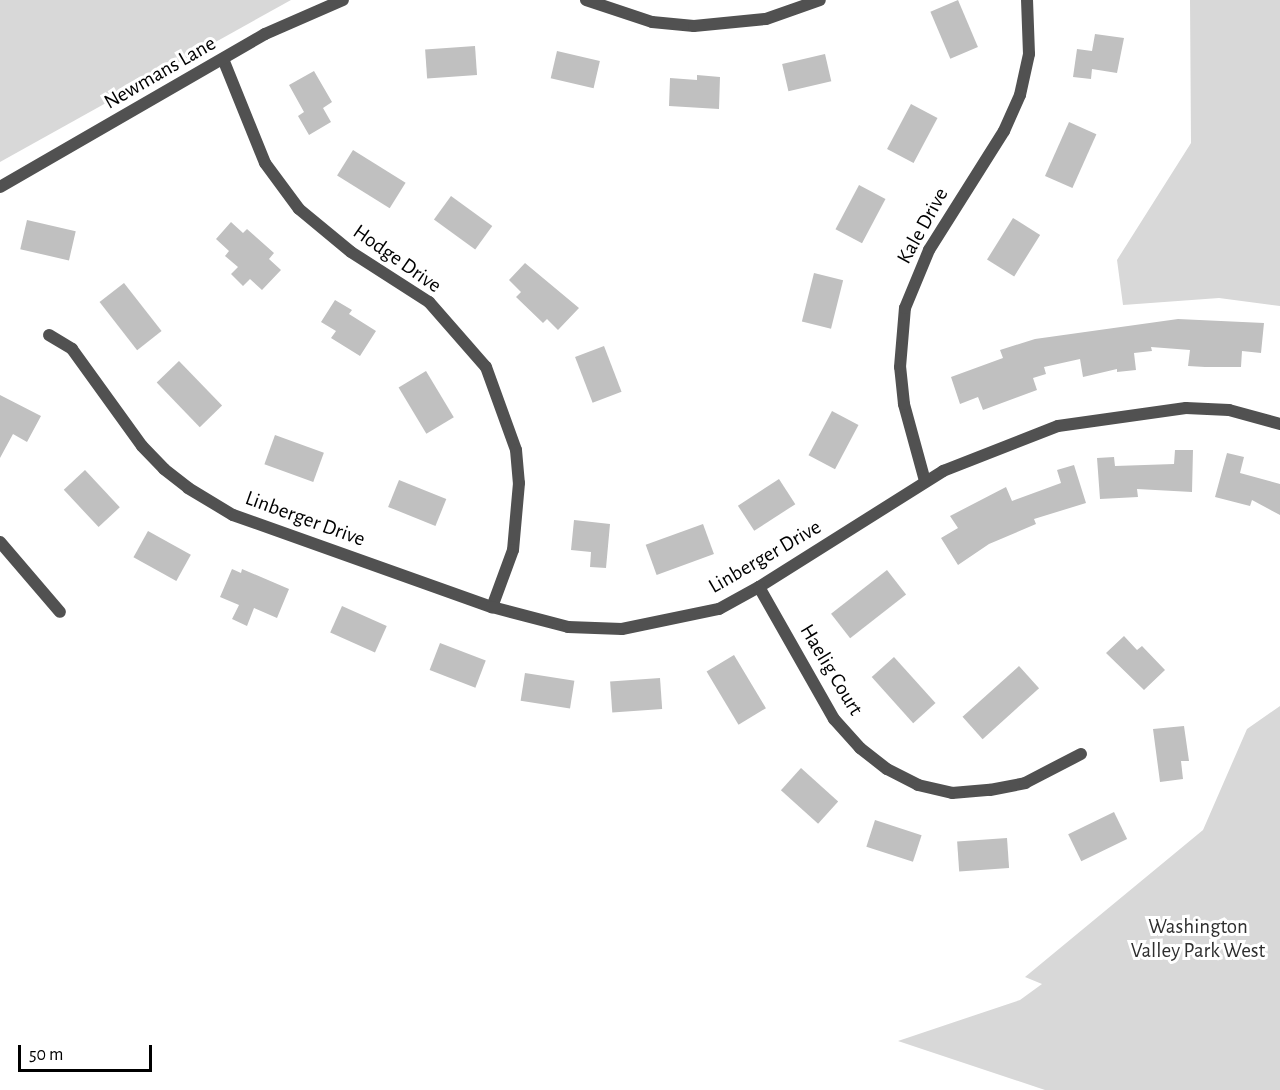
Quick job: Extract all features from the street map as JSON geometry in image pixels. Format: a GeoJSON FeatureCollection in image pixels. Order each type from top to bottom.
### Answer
{"type":"FeatureCollection","features":[{"type":"Feature","properties":{"kind":"street","name":"Newmans Lane"},"geometry":{"type":"LineString","coordinates":[[0,187],[295,19],[343,0]]}},
{"type":"Feature","properties":{"kind":"street"},"geometry":{"type":"LineString","coordinates":[[586,0],[652,22],[694,26],[766,19],[820,0]]}},
{"type":"Feature","properties":{"kind":"street","name":"Kale Drive"},"geometry":{"type":"LineString","coordinates":[[925,481],[904,404],[900,367],[905,308],[929,250],[1004,131],[1020,95],[1029,54],[1027,0]]}},
{"type":"Feature","properties":{"kind":"street","name":"Hodge Drive"},"geometry":{"type":"LineString","coordinates":[[224,59],[265,163],[294,203],[351,252],[429,302],[486,367],[516,450],[519,483],[513,550],[492,607]]}},
{"type":"Feature","properties":{"kind":"street","name":"Linberger Drive"},"geometry":{"type":"LineString","coordinates":[[49,335],[72,350],[142,446],[188,489],[234,515],[492,607],[568,627],[622,629],[699,615],[759,588],[925,481],[974,456],[1021,439],[1109,416],[1186,408],[1229,410],[1280,424]]}},
{"type":"Feature","properties":{"kind":"street"},"geometry":{"type":"LineString","coordinates":[[0,542],[60,612]]}},
{"type":"Feature","properties":{"kind":"street","name":"Haelig Court"},"geometry":{"type":"LineString","coordinates":[[759,588],[834,720],[860,748],[908,780],[952,793],[990,790],[1025,783],[1081,754]]}},
{"type":"Feature","properties":{"kind":"green space"},"geometry":{"type":"Polygon","coordinates":[[[0,0],[291,0],[0,162],[0,0]]]}},
{"type":"Feature","properties":{"kind":"green space"},"geometry":{"type":"Polygon","coordinates":[[[1190,0],[1280,0],[1280,306],[1219,298],[1123,305],[1117,260],[1191,143],[1190,0]]]}},
{"type":"Feature","properties":{"kind":"green space","name":"Washington Valley Park West"},"geometry":{"type":"Polygon","coordinates":[[[1280,706],[1280,1090],[1045,1090],[898,1041],[1020,1000],[1042,984],[1025,977],[1203,830],[1247,729],[1280,706]]]}},
{"type":"Feature","properties":{"kind":"building"},"geometry":{"type":"Polygon","coordinates":[[[958,0],[978,47],[950,59],[930,12],[958,0]]]}},
{"type":"Feature","properties":{"kind":"building"},"geometry":{"type":"Polygon","coordinates":[[[1095,34],[1124,38],[1117,73],[1092,69],[1091,79],[1073,77],[1077,49],[1092,51],[1095,34]]]}},
{"type":"Feature","properties":{"kind":"building"},"geometry":{"type":"Polygon","coordinates":[[[475,46],[477,75],[427,78],[425,49],[475,46]]]}},
{"type":"Feature","properties":{"kind":"building"},"geometry":{"type":"Polygon","coordinates":[[[557,51],[600,61],[594,88],[551,78],[557,51]]]}},
{"type":"Feature","properties":{"kind":"building"},"geometry":{"type":"Polygon","coordinates":[[[825,54],[831,81],[788,91],[782,64],[825,54]]]}},
{"type":"Feature","properties":{"kind":"building"},"geometry":{"type":"Polygon","coordinates":[[[314,71],[332,102],[323,108],[331,122],[309,135],[298,116],[304,112],[289,85],[314,71]]]}},
{"type":"Feature","properties":{"kind":"building"},"geometry":{"type":"Polygon","coordinates":[[[697,75],[720,77],[719,109],[669,106],[670,78],[697,80],[697,75]]]}},
{"type":"Feature","properties":{"kind":"building"},"geometry":{"type":"Polygon","coordinates":[[[911,104],[937,118],[914,163],[887,149],[911,104]]]}},
{"type":"Feature","properties":{"kind":"building"},"geometry":{"type":"Polygon","coordinates":[[[1069,122],[1096,134],[1072,188],[1045,176],[1069,122]]]}},
{"type":"Feature","properties":{"kind":"building"},"geometry":{"type":"Polygon","coordinates":[[[353,150],[406,183],[390,208],[337,175],[353,150]]]}},
{"type":"Feature","properties":{"kind":"building"},"geometry":{"type":"Polygon","coordinates":[[[859,185],[885,199],[862,243],[836,229],[859,185]]]}},
{"type":"Feature","properties":{"kind":"building"},"geometry":{"type":"Polygon","coordinates":[[[451,196],[492,226],[475,249],[434,219],[451,196]]]}},
{"type":"Feature","properties":{"kind":"building"},"geometry":{"type":"Polygon","coordinates":[[[1013,218],[1040,235],[1014,277],[987,260],[1013,218]]]}},
{"type":"Feature","properties":{"kind":"building"},"geometry":{"type":"Polygon","coordinates":[[[27,220],[76,231],[69,260],[20,249],[27,220]]]}},
{"type":"Feature","properties":{"kind":"building"},"geometry":{"type":"Polygon","coordinates":[[[231,222],[243,233],[247,229],[274,253],[269,259],[281,270],[262,290],[250,279],[243,286],[231,274],[238,267],[225,256],[229,251],[216,239],[231,222]]]}},
{"type":"Feature","properties":{"kind":"building"},"geometry":{"type":"Polygon","coordinates":[[[525,263],[579,308],[558,330],[547,319],[543,323],[516,297],[521,292],[509,280],[525,263]]]}},
{"type":"Feature","properties":{"kind":"building"},"geometry":{"type":"Polygon","coordinates":[[[814,273],[843,280],[831,329],[802,322],[814,273]]]}},
{"type":"Feature","properties":{"kind":"building"},"geometry":{"type":"Polygon","coordinates":[[[124,283],[162,331],[137,350],[100,302],[124,283]]]}},
{"type":"Feature","properties":{"kind":"building"},"geometry":{"type":"Polygon","coordinates":[[[335,300],[352,310],[349,314],[376,331],[360,356],[331,338],[336,331],[321,322],[335,300]]]}},
{"type":"Feature","properties":{"kind":"building"},"geometry":{"type":"Polygon","coordinates":[[[1178,319],[1264,323],[1261,353],[1242,351],[1241,367],[1205,367],[1188,366],[1190,350],[1151,347],[1152,351],[1134,353],[1136,370],[1117,372],[1117,369],[1083,377],[1080,359],[1044,367],[1046,374],[1033,378],[1037,390],[983,410],[978,397],[960,404],[951,377],[1003,358],[1000,350],[1035,339],[1178,319]]]}},
{"type":"Feature","properties":{"kind":"building"},"geometry":{"type":"Polygon","coordinates":[[[604,346],[622,392],[593,403],[575,357],[604,346]]]}},
{"type":"Feature","properties":{"kind":"building"},"geometry":{"type":"Polygon","coordinates":[[[179,361],[222,406],[200,427],[157,383],[179,361]]]}},
{"type":"Feature","properties":{"kind":"building"},"geometry":{"type":"Polygon","coordinates":[[[426,371],[454,417],[426,434],[399,387],[426,371]]]}},
{"type":"Feature","properties":{"kind":"building"},"geometry":{"type":"Polygon","coordinates":[[[0,395],[41,416],[27,442],[13,434],[0,458],[0,395]]]}},
{"type":"Feature","properties":{"kind":"building"},"geometry":{"type":"Polygon","coordinates":[[[832,411],[858,425],[835,469],[809,455],[832,411]]]}},
{"type":"Feature","properties":{"kind":"building"},"geometry":{"type":"Polygon","coordinates":[[[275,435],[324,453],[313,482],[264,464],[275,435]]]}},
{"type":"Feature","properties":{"kind":"building"},"geometry":{"type":"Polygon","coordinates":[[[1175,450],[1193,450],[1192,492],[1137,489],[1138,497],[1100,499],[1097,458],[1114,457],[1115,466],[1174,464],[1175,450]]]}},
{"type":"Feature","properties":{"kind":"building"},"geometry":{"type":"Polygon","coordinates":[[[1227,453],[1244,457],[1240,473],[1280,484],[1280,515],[1252,500],[1250,506],[1215,497],[1227,453]]]}},
{"type":"Feature","properties":{"kind":"building"},"geometry":{"type":"Polygon","coordinates":[[[1074,465],[1086,503],[1034,519],[1036,524],[989,544],[958,565],[941,538],[958,528],[950,516],[1006,487],[1012,501],[1061,483],[1057,470],[1074,465]]]}},
{"type":"Feature","properties":{"kind":"building"},"geometry":{"type":"Polygon","coordinates":[[[85,470],[120,507],[99,527],[64,490],[85,470]]]}},
{"type":"Feature","properties":{"kind":"building"},"geometry":{"type":"Polygon","coordinates":[[[779,479],[795,504],[754,531],[738,506],[779,479]]]}},
{"type":"Feature","properties":{"kind":"building"},"geometry":{"type":"Polygon","coordinates":[[[399,480],[446,499],[435,526],[388,507],[399,480]]]}},
{"type":"Feature","properties":{"kind":"building"},"geometry":{"type":"Polygon","coordinates":[[[574,520],[610,524],[606,568],[590,567],[591,552],[571,550],[574,520]]]}},
{"type":"Feature","properties":{"kind":"building"},"geometry":{"type":"Polygon","coordinates":[[[703,524],[714,554],[657,575],[646,545],[703,524]]]}},
{"type":"Feature","properties":{"kind":"building"},"geometry":{"type":"Polygon","coordinates":[[[148,531],[191,555],[176,581],[133,557],[148,531]]]}},
{"type":"Feature","properties":{"kind":"building"},"geometry":{"type":"Polygon","coordinates":[[[232,569],[241,573],[242,569],[289,589],[277,618],[254,608],[247,626],[232,619],[239,605],[220,597],[232,569]]]}},
{"type":"Feature","properties":{"kind":"building"},"geometry":{"type":"Polygon","coordinates":[[[887,570],[906,594],[850,638],[831,614],[887,570]]]}},
{"type":"Feature","properties":{"kind":"building"},"geometry":{"type":"Polygon","coordinates":[[[342,606],[387,626],[375,652],[330,632],[342,606]]]}},
{"type":"Feature","properties":{"kind":"building"},"geometry":{"type":"Polygon","coordinates":[[[1124,636],[1137,650],[1142,646],[1165,670],[1144,690],[1106,653],[1124,636]]]}},
{"type":"Feature","properties":{"kind":"building"},"geometry":{"type":"Polygon","coordinates":[[[440,643],[486,661],[475,688],[430,670],[440,643]]]}},
{"type":"Feature","properties":{"kind":"building"},"geometry":{"type":"Polygon","coordinates":[[[734,655],[766,708],[739,725],[707,671],[734,655]]]}},
{"type":"Feature","properties":{"kind":"building"},"geometry":{"type":"Polygon","coordinates":[[[894,657],[935,703],[913,723],[872,677],[894,657]]]}},
{"type":"Feature","properties":{"kind":"building"},"geometry":{"type":"Polygon","coordinates":[[[1019,666],[1039,688],[983,739],[963,717],[1019,666]]]}},
{"type":"Feature","properties":{"kind":"building"},"geometry":{"type":"Polygon","coordinates":[[[525,673],[574,681],[570,708],[521,701],[525,673]]]}},
{"type":"Feature","properties":{"kind":"building"},"geometry":{"type":"Polygon","coordinates":[[[660,678],[662,709],[612,712],[610,681],[660,678]]]}},
{"type":"Feature","properties":{"kind":"building"},"geometry":{"type":"Polygon","coordinates":[[[1184,726],[1189,761],[1181,761],[1183,779],[1160,782],[1153,729],[1184,726]]]}},
{"type":"Feature","properties":{"kind":"building"},"geometry":{"type":"Polygon","coordinates":[[[801,768],[838,801],[818,824],[781,790],[801,768]]]}},
{"type":"Feature","properties":{"kind":"building"},"geometry":{"type":"Polygon","coordinates":[[[1114,812],[1127,839],[1081,861],[1068,834],[1114,812]]]}},
{"type":"Feature","properties":{"kind":"building"},"geometry":{"type":"Polygon","coordinates":[[[875,820],[922,835],[913,862],[866,847],[875,820]]]}},
{"type":"Feature","properties":{"kind":"building"},"geometry":{"type":"Polygon","coordinates":[[[1007,838],[1009,868],[959,871],[957,841],[1007,838]]]}}]}
